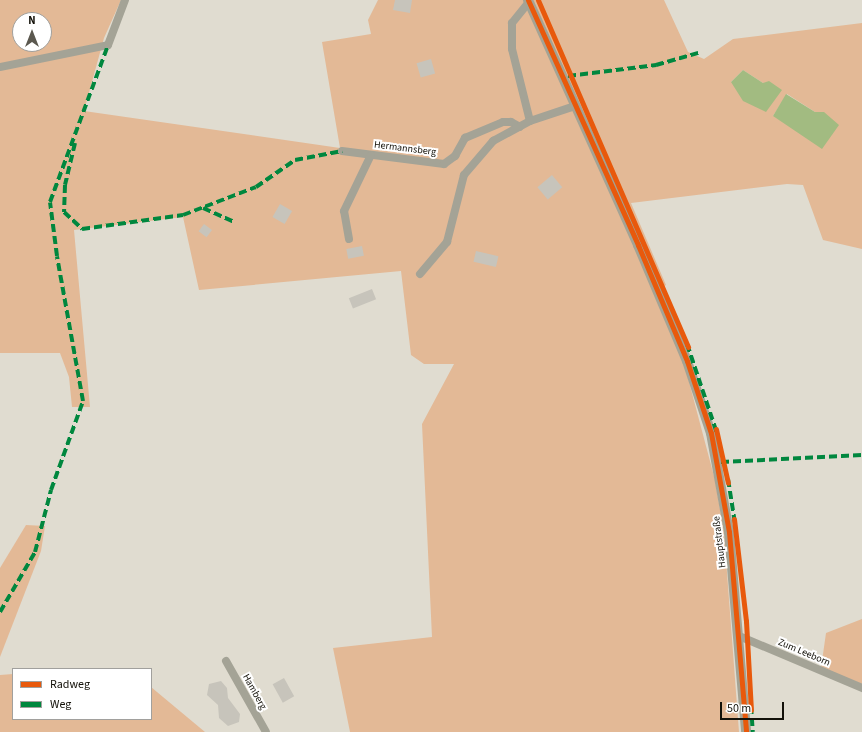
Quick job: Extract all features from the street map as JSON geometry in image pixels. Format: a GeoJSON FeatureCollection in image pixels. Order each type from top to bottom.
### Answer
{"type":"FeatureCollection","features":[{"type":"Feature","properties":{"kind":"main road","name":"Hauptstraße"},"geometry":{"type":"LineString","coordinates":[[529,1],[638,245],[687,361],[711,433],[729,532],[746,732]]}},
{"type":"Feature","properties":{"kind":"street"},"geometry":{"type":"LineString","coordinates":[[0,67],[108,45],[125,0]]}},
{"type":"Feature","properties":{"kind":"street"},"geometry":{"type":"LineString","coordinates":[[529,1],[512,23],[512,49],[530,121]]}},
{"type":"Feature","properties":{"kind":"street"},"geometry":{"type":"LineString","coordinates":[[420,274],[447,242],[464,175],[493,141],[530,121],[575,106]]}},
{"type":"Feature","properties":{"kind":"street","name":"Hermannsberg"},"geometry":{"type":"LineString","coordinates":[[342,150],[444,164],[455,156],[464,138],[503,122],[511,122],[520,127]]}},
{"type":"Feature","properties":{"kind":"street"},"geometry":{"type":"LineString","coordinates":[[349,238],[344,211],[371,155]]}},
{"type":"Feature","properties":{"kind":"street","name":"Zum Leeborn"},"geometry":{"type":"LineString","coordinates":[[739,636],[862,688]]}},
{"type":"Feature","properties":{"kind":"street","name":"Hamberg"},"geometry":{"type":"LineString","coordinates":[[226,661],[266,732]]}},
{"type":"Feature","properties":{"kind":"shaded area"},"geometry":{"type":"Polygon","coordinates":[[[0,0],[121,0],[104,38],[84,111],[340,148],[322,42],[371,34],[368,20],[378,0],[664,0],[688,52],[704,59],[733,39],[862,23],[862,249],[823,240],[803,185],[787,184],[631,203],[666,285],[654,292],[684,363],[715,480],[724,533],[739,732],[350,732],[333,648],[432,637],[422,424],[454,364],[424,364],[411,355],[401,271],[199,290],[183,217],[74,230],[90,407],[72,407],[69,377],[60,353],[0,353],[0,0]],[[743,70],[731,82],[763,83],[743,70]],[[787,94],[773,116],[815,112],[787,94]]]}},
{"type":"Feature","properties":{"kind":"shaded area"},"geometry":{"type":"Polygon","coordinates":[[[743,70],[763,83],[769,81],[782,90],[766,112],[743,101],[731,82],[743,70]]]}},
{"type":"Feature","properties":{"kind":"shaded area"},"geometry":{"type":"Polygon","coordinates":[[[786,94],[815,112],[824,112],[839,125],[822,149],[773,116],[786,94]]]}},
{"type":"Feature","properties":{"kind":"shaded area"},"geometry":{"type":"Polygon","coordinates":[[[26,525],[45,526],[41,551],[0,657],[0,568],[26,525]]]}},
{"type":"Feature","properties":{"kind":"shaded area"},"geometry":{"type":"Polygon","coordinates":[[[862,619],[862,684],[821,668],[826,633],[862,619]]]}},
{"type":"Feature","properties":{"kind":"shaded area"},"geometry":{"type":"Polygon","coordinates":[[[12,674],[12,720],[152,720],[152,688],[205,732],[0,732],[0,675],[12,674]]]}},
{"type":"Feature","properties":{"kind":"building"},"geometry":{"type":"Polygon","coordinates":[[[395,0],[412,0],[410,13],[393,10],[395,0]]]}},
{"type":"Feature","properties":{"kind":"building"},"geometry":{"type":"Polygon","coordinates":[[[431,59],[435,73],[421,78],[417,63],[431,59]]]}},
{"type":"Feature","properties":{"kind":"building"},"geometry":{"type":"Polygon","coordinates":[[[552,175],[562,187],[548,199],[537,187],[552,175]]]}},
{"type":"Feature","properties":{"kind":"building"},"geometry":{"type":"Polygon","coordinates":[[[280,204],[292,211],[285,224],[272,217],[280,204]]]}},
{"type":"Feature","properties":{"kind":"building"},"geometry":{"type":"Polygon","coordinates":[[[204,224],[212,230],[207,237],[199,231],[204,224]]]}},
{"type":"Feature","properties":{"kind":"building"},"geometry":{"type":"Polygon","coordinates":[[[362,246],[364,256],[348,259],[346,249],[362,246]]]}},
{"type":"Feature","properties":{"kind":"building"},"geometry":{"type":"Polygon","coordinates":[[[476,251],[498,256],[496,267],[474,262],[476,251]]]}},
{"type":"Feature","properties":{"kind":"building"},"geometry":{"type":"Polygon","coordinates":[[[372,289],[376,299],[353,309],[349,298],[372,289]]]}},
{"type":"Feature","properties":{"kind":"building"},"geometry":{"type":"Polygon","coordinates":[[[284,678],[294,696],[283,703],[273,684],[284,678]]]}},
{"type":"Feature","properties":{"kind":"building"},"geometry":{"type":"Polygon","coordinates":[[[221,681],[227,688],[228,698],[240,714],[239,722],[228,726],[219,718],[218,705],[207,695],[209,684],[221,681]]]}},
{"type":"Feature","properties":{"kind":"marked path"},"geometry":{"type":"LineString","coordinates":[[0,612],[35,552],[51,490],[83,401],[57,256],[50,202],[108,45]]}},
{"type":"Feature","properties":{"kind":"marked path"},"geometry":{"type":"LineString","coordinates":[[568,76],[656,65],[698,53]]}},
{"type":"Feature","properties":{"kind":"marked path"},"geometry":{"type":"LineString","coordinates":[[75,143],[65,185],[64,212],[82,229],[183,215],[256,187],[295,160],[342,151]]}},
{"type":"Feature","properties":{"kind":"marked path"},"geometry":{"type":"LineString","coordinates":[[203,208],[234,222]]}},
{"type":"Feature","properties":{"kind":"marked path"},"geometry":{"type":"LineString","coordinates":[[687,344],[717,433]]}},
{"type":"Feature","properties":{"kind":"marked path"},"geometry":{"type":"LineString","coordinates":[[721,462],[862,455]]}},
{"type":"Feature","properties":{"kind":"marked path"},"geometry":{"type":"LineString","coordinates":[[728,479],[735,523]]}},
{"type":"Feature","properties":{"kind":"marked path"},"geometry":{"type":"LineString","coordinates":[[751,706],[753,732]]}},
{"type":"Feature","properties":{"kind":"cycle path"},"geometry":{"type":"LineString","coordinates":[[528,0],[638,245],[687,361],[711,433],[729,532],[746,732]]}},
{"type":"Feature","properties":{"kind":"cycle path"},"geometry":{"type":"LineString","coordinates":[[538,0],[688,347]]}},
{"type":"Feature","properties":{"kind":"cycle path"},"geometry":{"type":"LineString","coordinates":[[716,429],[728,483]]}},
{"type":"Feature","properties":{"kind":"cycle path"},"geometry":{"type":"LineString","coordinates":[[734,519],[746,621],[751,710]]}}]}
